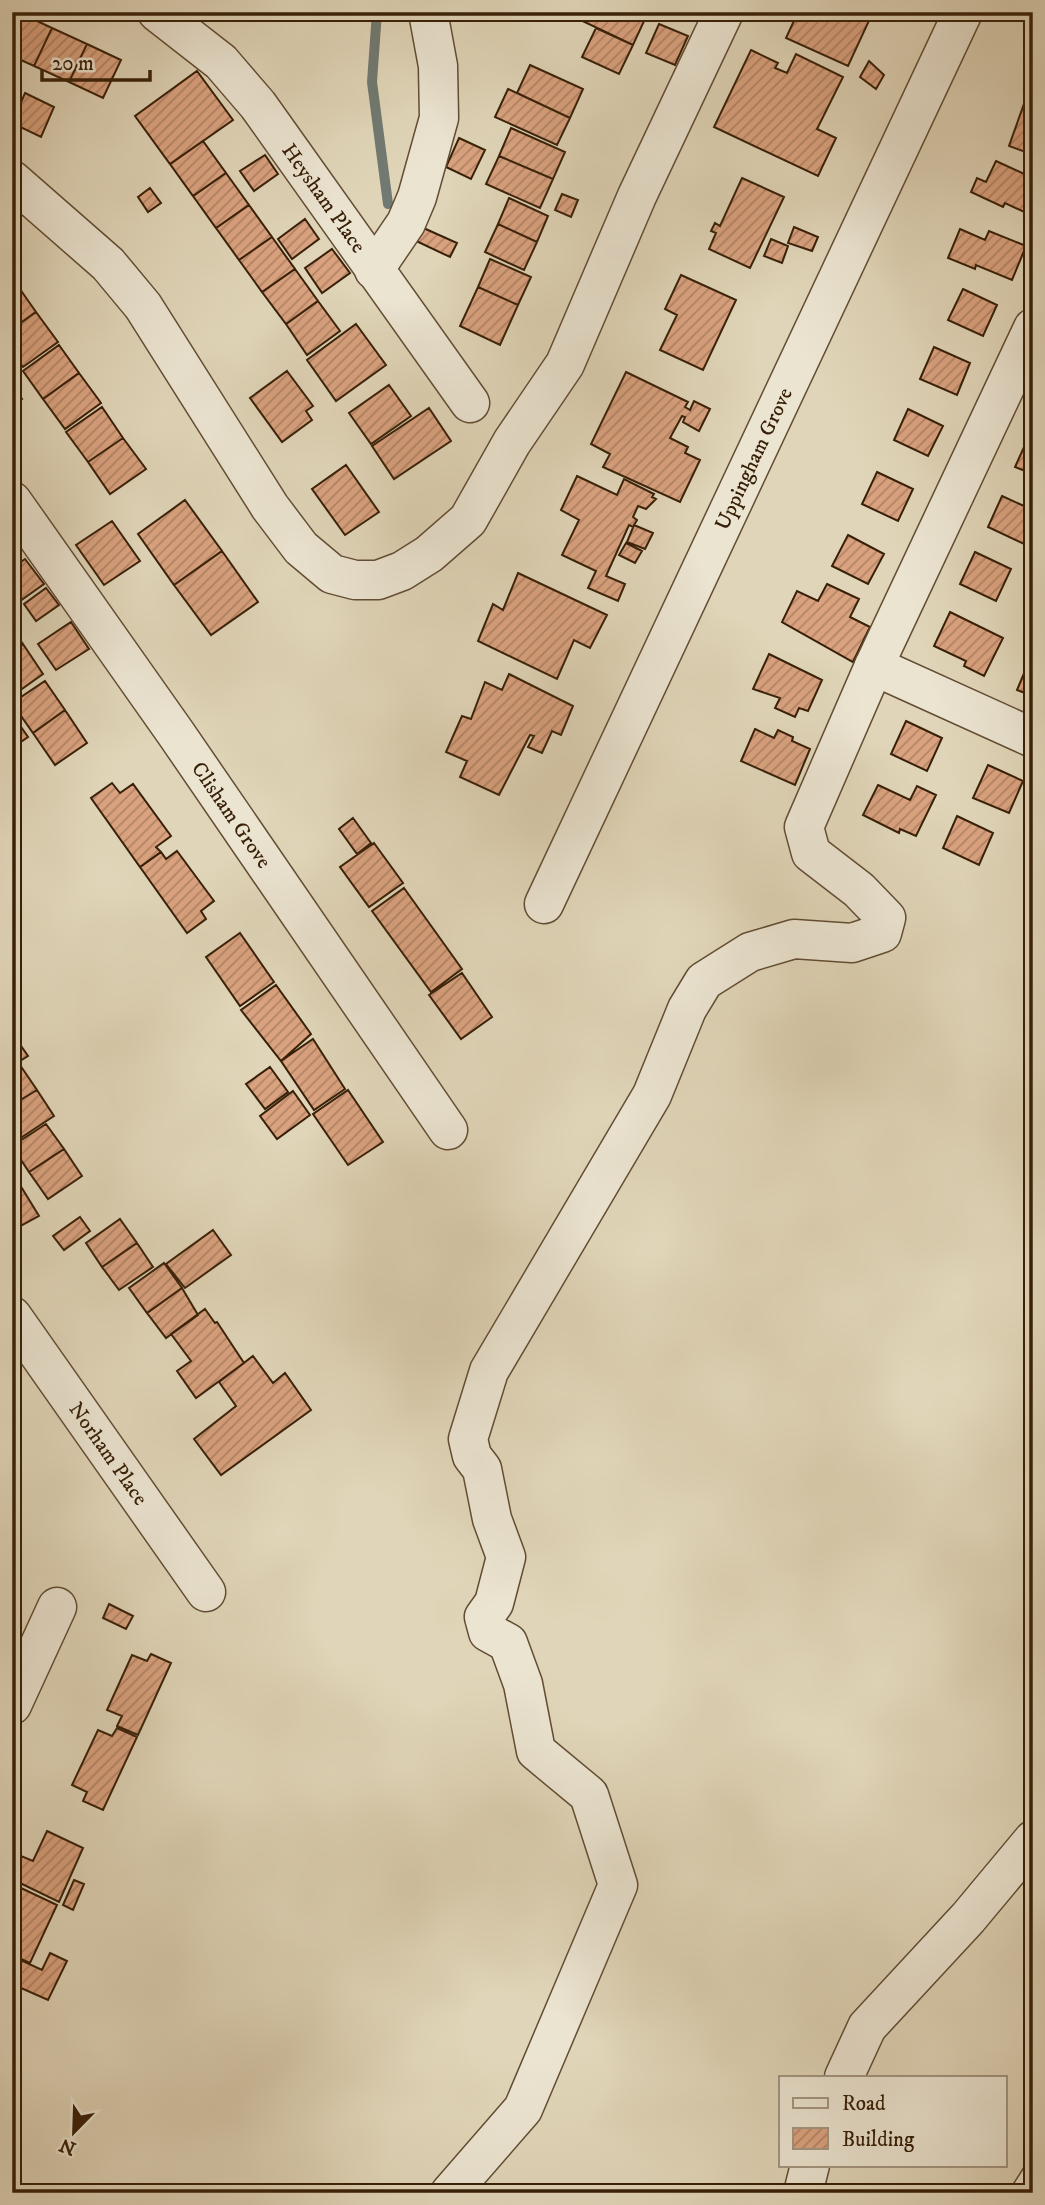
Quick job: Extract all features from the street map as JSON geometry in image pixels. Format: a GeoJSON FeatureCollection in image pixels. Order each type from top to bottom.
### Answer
{"type":"FeatureCollection","features":[{"type":"Feature","properties":{"kind":"street","name":"Heysham Place"},"geometry":{"type":"LineString","coordinates":[[157,12],[221,62],[258,105],[470,403]]}},
{"type":"Feature","properties":{"kind":"street"},"geometry":{"type":"LineString","coordinates":[[374,271],[397,240],[410,214],[439,118],[441,88],[428,12]]}},
{"type":"Feature","properties":{"kind":"street"},"geometry":{"type":"LineString","coordinates":[[12,180],[108,264],[143,306],[270,507],[301,548],[332,574],[355,580],[377,579],[402,571],[429,554],[468,520],[512,442],[565,364],[637,196],[724,12]]}},
{"type":"Feature","properties":{"kind":"street","name":"Uppingham Grove"},"geometry":{"type":"LineString","coordinates":[[544,904],[963,12]]}},
{"type":"Feature","properties":{"kind":"street"},"geometry":{"type":"LineString","coordinates":[[450,2193],[523,2109],[618,1885],[589,1795],[536,1751],[523,1684],[508,1643],[488,1632],[484,1617],[494,1603],[506,1558],[492,1519],[482,1469],[472,1456],[468,1439],[489,1371],[652,1095],[687,1009],[705,981],[750,952],[794,939],[852,943],[882,933],[886,918],[859,890],[811,853],[804,827],[874,666],[1033,328]]}},
{"type":"Feature","properties":{"kind":"street","name":"Clisham Grove"},"geometry":{"type":"LineString","coordinates":[[12,501],[177,735],[448,1130]]}},
{"type":"Feature","properties":{"kind":"street"},"geometry":{"type":"LineString","coordinates":[[874,666],[1033,738]]}},
{"type":"Feature","properties":{"kind":"street","name":"Norham Place"},"geometry":{"type":"LineString","coordinates":[[12,1316],[206,1592]]}},
{"type":"Feature","properties":{"kind":"street"},"geometry":{"type":"LineString","coordinates":[[12,1705],[57,1607]]}},
{"type":"Feature","properties":{"kind":"street"},"geometry":{"type":"LineString","coordinates":[[844,2076],[867,2027],[968,1918],[1033,1840]]}},
{"type":"Feature","properties":{"kind":"street"},"geometry":{"type":"LineString","coordinates":[[803,2193],[810,2166]]}},
{"type":"Feature","properties":{"kind":"lane"},"geometry":{"type":"LineString","coordinates":[[1021,2193],[1033,2174]]}},
{"type":"Feature","properties":{"kind":"building"},"geometry":{"type":"Polygon","coordinates":[[[18,12],[52,28],[34,66],[12,56],[12,24],[18,12]]]}},
{"type":"Feature","properties":{"kind":"building"},"geometry":{"type":"Polygon","coordinates":[[[576,12],[631,12],[645,19],[633,45],[574,17],[576,12]]]}},
{"type":"Feature","properties":{"kind":"building"},"geometry":{"type":"Polygon","coordinates":[[[798,12],[873,12],[848,66],[786,38],[798,12]]]}},
{"type":"Feature","properties":{"kind":"building"},"geometry":{"type":"Polygon","coordinates":[[[659,24],[688,36],[675,65],[646,53],[659,24]]]}},
{"type":"Feature","properties":{"kind":"building"},"geometry":{"type":"Polygon","coordinates":[[[52,28],[87,44],[69,82],[34,66],[52,28]]]}},
{"type":"Feature","properties":{"kind":"building"},"geometry":{"type":"Polygon","coordinates":[[[596,28],[633,45],[619,74],[582,57],[596,28]]]}},
{"type":"Feature","properties":{"kind":"building"},"geometry":{"type":"Polygon","coordinates":[[[87,44],[121,60],[103,98],[69,82],[87,44]]]}},
{"type":"Feature","properties":{"kind":"building"},"geometry":{"type":"Polygon","coordinates":[[[751,50],[778,63],[775,68],[787,73],[796,54],[843,77],[817,129],[836,138],[818,176],[714,127],[751,50]]]}},
{"type":"Feature","properties":{"kind":"building"},"geometry":{"type":"Polygon","coordinates":[[[869,61],[884,75],[876,89],[860,77],[869,61]]]}},
{"type":"Feature","properties":{"kind":"building"},"geometry":{"type":"Polygon","coordinates":[[[530,65],[583,89],[570,118],[517,93],[530,65]]]}},
{"type":"Feature","properties":{"kind":"building"},"geometry":{"type":"Polygon","coordinates":[[[197,71],[233,120],[170,164],[135,116],[197,71]]]}},
{"type":"Feature","properties":{"kind":"building"},"geometry":{"type":"Polygon","coordinates":[[[508,89],[570,118],[557,145],[495,117],[508,89]]]}},
{"type":"Feature","properties":{"kind":"building"},"geometry":{"type":"Polygon","coordinates":[[[25,93],[54,107],[41,137],[12,123],[25,93]]]}},
{"type":"Feature","properties":{"kind":"building"},"geometry":{"type":"Polygon","coordinates":[[[1025,101],[1033,103],[1031,154],[1009,146],[1025,101]]]}},
{"type":"Feature","properties":{"kind":"building"},"geometry":{"type":"Polygon","coordinates":[[[511,128],[565,152],[553,179],[499,156],[511,128]]]}},
{"type":"Feature","properties":{"kind":"building"},"geometry":{"type":"Polygon","coordinates":[[[459,138],[485,150],[471,179],[446,167],[459,138]]]}},
{"type":"Feature","properties":{"kind":"building"},"geometry":{"type":"Polygon","coordinates":[[[203,141],[226,173],[193,196],[170,164],[203,141]]]}},
{"type":"Feature","properties":{"kind":"building"},"geometry":{"type":"Polygon","coordinates":[[[265,155],[278,174],[254,191],[240,171],[265,155]]]}},
{"type":"Feature","properties":{"kind":"building"},"geometry":{"type":"Polygon","coordinates":[[[499,156],[553,179],[540,208],[486,184],[499,156]]]}},
{"type":"Feature","properties":{"kind":"building"},"geometry":{"type":"Polygon","coordinates":[[[996,161],[1033,178],[1033,216],[1005,203],[1003,207],[971,192],[977,178],[986,182],[996,161]]]}},
{"type":"Feature","properties":{"kind":"building"},"geometry":{"type":"Polygon","coordinates":[[[226,173],[249,205],[216,228],[193,196],[226,173]]]}},
{"type":"Feature","properties":{"kind":"building"},"geometry":{"type":"Polygon","coordinates":[[[742,178],[784,197],[750,268],[709,249],[716,233],[711,231],[715,223],[720,226],[742,178]]]}},
{"type":"Feature","properties":{"kind":"building"},"geometry":{"type":"Polygon","coordinates":[[[150,188],[161,203],[148,212],[138,197],[150,188]]]}},
{"type":"Feature","properties":{"kind":"building"},"geometry":{"type":"Polygon","coordinates":[[[562,194],[578,200],[571,217],[555,210],[562,194]]]}},
{"type":"Feature","properties":{"kind":"building"},"geometry":{"type":"Polygon","coordinates":[[[509,198],[548,216],[537,242],[498,224],[509,198]]]}},
{"type":"Feature","properties":{"kind":"building"},"geometry":{"type":"Polygon","coordinates":[[[249,205],[272,237],[239,260],[216,228],[249,205]]]}},
{"type":"Feature","properties":{"kind":"building"},"geometry":{"type":"Polygon","coordinates":[[[305,219],[319,239],[292,259],[278,239],[305,219]]]}},
{"type":"Feature","properties":{"kind":"building"},"geometry":{"type":"Polygon","coordinates":[[[498,224],[537,242],[524,270],[485,252],[498,224]]]}},
{"type":"Feature","properties":{"kind":"building"},"geometry":{"type":"Polygon","coordinates":[[[419,226],[457,243],[450,257],[412,239],[419,226]]]}},
{"type":"Feature","properties":{"kind":"building"},"geometry":{"type":"Polygon","coordinates":[[[794,227],[818,237],[812,251],[788,243],[794,227]]]}},
{"type":"Feature","properties":{"kind":"building"},"geometry":{"type":"Polygon","coordinates":[[[960,229],[985,240],[989,231],[1026,246],[1012,280],[976,265],[975,269],[948,258],[960,229]]]}},
{"type":"Feature","properties":{"kind":"building"},"geometry":{"type":"Polygon","coordinates":[[[272,237],[295,269],[262,292],[239,260],[272,237]]]}},
{"type":"Feature","properties":{"kind":"building"},"geometry":{"type":"Polygon","coordinates":[[[771,239],[788,246],[782,263],[764,256],[771,239]]]}},
{"type":"Feature","properties":{"kind":"building"},"geometry":{"type":"Polygon","coordinates":[[[332,249],[350,273],[322,293],[305,268],[332,249]]]}},
{"type":"Feature","properties":{"kind":"building"},"geometry":{"type":"Polygon","coordinates":[[[490,259],[531,277],[518,305],[478,287],[490,259]]]}},
{"type":"Feature","properties":{"kind":"building"},"geometry":{"type":"Polygon","coordinates":[[[295,269],[318,301],[286,324],[262,292],[295,269]]]}},
{"type":"Feature","properties":{"kind":"building"},"geometry":{"type":"Polygon","coordinates":[[[681,275],[736,300],[703,370],[660,350],[677,315],[665,309],[681,275]]]}},
{"type":"Feature","properties":{"kind":"building"},"geometry":{"type":"Polygon","coordinates":[[[15,282],[36,312],[12,329],[12,284],[15,282]]]}},
{"type":"Feature","properties":{"kind":"building"},"geometry":{"type":"Polygon","coordinates":[[[478,287],[518,305],[500,345],[460,326],[478,287]]]}},
{"type":"Feature","properties":{"kind":"building"},"geometry":{"type":"Polygon","coordinates":[[[963,289],[997,305],[983,336],[948,320],[963,289]]]}},
{"type":"Feature","properties":{"kind":"building"},"geometry":{"type":"Polygon","coordinates":[[[318,301],[340,331],[307,355],[286,324],[318,301]]]}},
{"type":"Feature","properties":{"kind":"building"},"geometry":{"type":"Polygon","coordinates":[[[36,312],[58,342],[23,367],[12,353],[12,329],[36,312]]]}},
{"type":"Feature","properties":{"kind":"building"},"geometry":{"type":"Polygon","coordinates":[[[356,324],[386,365],[336,401],[307,360],[356,324]]]}},
{"type":"Feature","properties":{"kind":"building"},"geometry":{"type":"Polygon","coordinates":[[[59,345],[79,373],[43,399],[23,371],[59,345]]]}},
{"type":"Feature","properties":{"kind":"building"},"geometry":{"type":"Polygon","coordinates":[[[934,347],[970,363],[957,395],[920,379],[934,347]]]}},
{"type":"Feature","properties":{"kind":"building"},"geometry":{"type":"Polygon","coordinates":[[[287,371],[313,406],[306,411],[312,420],[282,442],[250,398],[287,371]]]}},
{"type":"Feature","properties":{"kind":"building"},"geometry":{"type":"Polygon","coordinates":[[[626,372],[688,402],[685,407],[690,410],[694,401],[710,409],[699,431],[683,422],[685,417],[682,416],[670,438],[688,447],[685,453],[700,460],[680,502],[603,467],[610,454],[591,444],[626,372]]]}},
{"type":"Feature","properties":{"kind":"building"},"geometry":{"type":"Polygon","coordinates":[[[79,373],[101,403],[65,429],[43,399],[79,373]]]}},
{"type":"Feature","properties":{"kind":"building"},"geometry":{"type":"Polygon","coordinates":[[[12,384],[22,399],[12,405],[12,384]]]}},
{"type":"Feature","properties":{"kind":"building"},"geometry":{"type":"Polygon","coordinates":[[[389,385],[411,416],[371,444],[349,413],[389,385]]]}},
{"type":"Feature","properties":{"kind":"building"},"geometry":{"type":"Polygon","coordinates":[[[102,407],[123,438],[88,462],[66,432],[102,407]]]}},
{"type":"Feature","properties":{"kind":"building"},"geometry":{"type":"Polygon","coordinates":[[[429,408],[451,441],[394,479],[372,446],[429,408]]]}},
{"type":"Feature","properties":{"kind":"building"},"geometry":{"type":"Polygon","coordinates":[[[908,409],[943,426],[928,456],[894,440],[908,409]]]}},
{"type":"Feature","properties":{"kind":"building"},"geometry":{"type":"Polygon","coordinates":[[[1029,436],[1033,438],[1033,474],[1015,467],[1029,436]]]}},
{"type":"Feature","properties":{"kind":"building"},"geometry":{"type":"Polygon","coordinates":[[[123,438],[146,469],[110,494],[88,462],[123,438]]]}},
{"type":"Feature","properties":{"kind":"building"},"geometry":{"type":"Polygon","coordinates":[[[346,465],[379,512],[345,535],[312,489],[346,465]]]}},
{"type":"Feature","properties":{"kind":"building"},"geometry":{"type":"Polygon","coordinates":[[[877,472],[913,489],[898,521],[862,504],[877,472]]]}},
{"type":"Feature","properties":{"kind":"building"},"geometry":{"type":"Polygon","coordinates":[[[577,476],[617,495],[624,479],[654,494],[652,497],[656,499],[646,509],[638,506],[633,517],[637,520],[633,527],[629,525],[606,576],[625,584],[618,601],[588,588],[596,571],[562,555],[579,520],[561,510],[577,476]]]}},
{"type":"Feature","properties":{"kind":"building"},"geometry":{"type":"Polygon","coordinates":[[[1002,496],[1033,510],[1033,524],[1024,544],[988,527],[1002,496]]]}},
{"type":"Feature","properties":{"kind":"building"},"geometry":{"type":"Polygon","coordinates":[[[185,500],[222,551],[174,585],[138,534],[185,500]]]}},
{"type":"Feature","properties":{"kind":"building"},"geometry":{"type":"Polygon","coordinates":[[[112,521],[140,561],[104,585],[76,545],[112,521]]]}},
{"type":"Feature","properties":{"kind":"building"},"geometry":{"type":"Polygon","coordinates":[[[634,525],[653,533],[645,549],[627,542],[634,525]]]}},
{"type":"Feature","properties":{"kind":"building"},"geometry":{"type":"Polygon","coordinates":[[[848,535],[884,554],[868,584],[832,566],[848,535]]]}},
{"type":"Feature","properties":{"kind":"building"},"geometry":{"type":"Polygon","coordinates":[[[626,543],[642,551],[635,563],[619,555],[626,543]]]}},
{"type":"Feature","properties":{"kind":"building"},"geometry":{"type":"Polygon","coordinates":[[[222,551],[258,602],[211,635],[174,585],[222,551]]]}},
{"type":"Feature","properties":{"kind":"building"},"geometry":{"type":"Polygon","coordinates":[[[975,552],[1011,569],[996,601],[960,584],[975,552]]]}},
{"type":"Feature","properties":{"kind":"building"},"geometry":{"type":"Polygon","coordinates":[[[25,559],[44,584],[20,601],[12,590],[12,568],[25,559]]]}},
{"type":"Feature","properties":{"kind":"building"},"geometry":{"type":"Polygon","coordinates":[[[518,573],[607,615],[590,648],[574,640],[557,679],[478,641],[493,604],[503,610],[518,573]]]}},
{"type":"Feature","properties":{"kind":"building"},"geometry":{"type":"Polygon","coordinates":[[[827,584],[859,599],[850,617],[870,627],[853,662],[782,622],[797,591],[818,601],[827,584]]]}},
{"type":"Feature","properties":{"kind":"building"},"geometry":{"type":"Polygon","coordinates":[[[46,588],[59,605],[36,621],[24,604],[46,588]]]}},
{"type":"Feature","properties":{"kind":"building"},"geometry":{"type":"Polygon","coordinates":[[[950,612],[1003,638],[984,676],[964,666],[966,661],[934,646],[950,612]]]}},
{"type":"Feature","properties":{"kind":"building"},"geometry":{"type":"Polygon","coordinates":[[[71,622],[89,649],[56,670],[38,644],[71,622]]]}},
{"type":"Feature","properties":{"kind":"building"},"geometry":{"type":"Polygon","coordinates":[[[12,629],[23,644],[12,651],[12,629]]]}},
{"type":"Feature","properties":{"kind":"building"},"geometry":{"type":"Polygon","coordinates":[[[23,644],[43,674],[12,696],[12,651],[23,644]]]}},
{"type":"Feature","properties":{"kind":"building"},"geometry":{"type":"Polygon","coordinates":[[[769,654],[822,680],[808,711],[799,708],[795,717],[775,708],[780,698],[753,689],[769,654]]]}},
{"type":"Feature","properties":{"kind":"building"},"geometry":{"type":"Polygon","coordinates":[[[1030,659],[1033,660],[1033,696],[1017,690],[1030,659]]]}},
{"type":"Feature","properties":{"kind":"building"},"geometry":{"type":"Polygon","coordinates":[[[509,674],[573,706],[561,735],[552,731],[542,753],[528,747],[534,736],[530,735],[499,795],[460,777],[467,761],[446,752],[462,716],[471,719],[485,682],[502,690],[509,674]]]}},
{"type":"Feature","properties":{"kind":"building"},"geometry":{"type":"Polygon","coordinates":[[[45,681],[65,710],[33,733],[12,703],[45,681]]]}},
{"type":"Feature","properties":{"kind":"building"},"geometry":{"type":"Polygon","coordinates":[[[65,710],[87,743],[55,765],[33,733],[65,710]]]}},
{"type":"Feature","properties":{"kind":"building"},"geometry":{"type":"Polygon","coordinates":[[[12,714],[28,737],[12,748],[12,714]]]}},
{"type":"Feature","properties":{"kind":"building"},"geometry":{"type":"Polygon","coordinates":[[[906,721],[942,738],[927,771],[891,754],[906,721]]]}},
{"type":"Feature","properties":{"kind":"building"},"geometry":{"type":"Polygon","coordinates":[[[755,729],[774,738],[778,730],[793,737],[792,741],[810,749],[795,785],[741,761],[755,729]]]}},
{"type":"Feature","properties":{"kind":"building"},"geometry":{"type":"Polygon","coordinates":[[[988,765],[1023,781],[1009,813],[973,798],[988,765]]]}},
{"type":"Feature","properties":{"kind":"building"},"geometry":{"type":"Polygon","coordinates":[[[112,783],[120,793],[133,784],[171,836],[156,847],[161,852],[140,867],[91,798],[112,783]]]}},
{"type":"Feature","properties":{"kind":"building"},"geometry":{"type":"Polygon","coordinates":[[[878,785],[910,800],[917,786],[936,795],[916,836],[900,829],[899,833],[863,815],[878,785]]]}},
{"type":"Feature","properties":{"kind":"building"},"geometry":{"type":"Polygon","coordinates":[[[957,816],[993,833],[979,865],[943,848],[957,816]]]}},
{"type":"Feature","properties":{"kind":"building"},"geometry":{"type":"Polygon","coordinates":[[[353,818],[371,843],[357,854],[339,829],[353,818]]]}},
{"type":"Feature","properties":{"kind":"building"},"geometry":{"type":"Polygon","coordinates":[[[374,843],[403,883],[369,907],[340,867],[374,843]]]}},
{"type":"Feature","properties":{"kind":"building"},"geometry":{"type":"Polygon","coordinates":[[[177,851],[214,901],[201,911],[206,919],[187,933],[140,867],[161,852],[166,859],[177,851]]]}},
{"type":"Feature","properties":{"kind":"building"},"geometry":{"type":"Polygon","coordinates":[[[404,888],[462,969],[431,992],[372,911],[404,888]]]}},
{"type":"Feature","properties":{"kind":"building"},"geometry":{"type":"Polygon","coordinates":[[[240,933],[274,982],[240,1006],[206,957],[240,933]]]}},
{"type":"Feature","properties":{"kind":"building"},"geometry":{"type":"Polygon","coordinates":[[[462,973],[492,1017],[461,1039],[429,995],[462,973]]]}},
{"type":"Feature","properties":{"kind":"building"},"geometry":{"type":"Polygon","coordinates":[[[276,985],[311,1034],[281,1061],[241,1010],[276,985]]]}},
{"type":"Feature","properties":{"kind":"building"},"geometry":{"type":"Polygon","coordinates":[[[12,1033],[28,1056],[12,1066],[12,1033]]]}},
{"type":"Feature","properties":{"kind":"building"},"geometry":{"type":"Polygon","coordinates":[[[313,1039],[345,1089],[314,1110],[281,1061],[313,1039]]]}},
{"type":"Feature","properties":{"kind":"building"},"geometry":{"type":"Polygon","coordinates":[[[20,1065],[37,1090],[12,1105],[12,1071],[20,1065]]]}},
{"type":"Feature","properties":{"kind":"building"},"geometry":{"type":"Polygon","coordinates":[[[270,1067],[288,1092],[265,1109],[246,1084],[270,1067]]]}},
{"type":"Feature","properties":{"kind":"building"},"geometry":{"type":"Polygon","coordinates":[[[37,1090],[54,1116],[19,1139],[12,1129],[12,1105],[37,1090]]]}},
{"type":"Feature","properties":{"kind":"building"},"geometry":{"type":"Polygon","coordinates":[[[348,1090],[383,1142],[348,1165],[313,1114],[348,1090]]]}},
{"type":"Feature","properties":{"kind":"building"},"geometry":{"type":"Polygon","coordinates":[[[293,1091],[310,1115],[277,1139],[260,1116],[293,1091]]]}},
{"type":"Feature","properties":{"kind":"building"},"geometry":{"type":"Polygon","coordinates":[[[46,1124],[64,1149],[29,1172],[12,1146],[46,1124]]]}},
{"type":"Feature","properties":{"kind":"building"},"geometry":{"type":"Polygon","coordinates":[[[64,1149],[82,1176],[48,1199],[29,1172],[64,1149]]]}},
{"type":"Feature","properties":{"kind":"building"},"geometry":{"type":"Polygon","coordinates":[[[20,1185],[39,1216],[17,1228],[12,1220],[12,1190],[20,1185]]]}},
{"type":"Feature","properties":{"kind":"building"},"geometry":{"type":"Polygon","coordinates":[[[80,1217],[90,1231],[64,1250],[53,1236],[80,1217]]]}},
{"type":"Feature","properties":{"kind":"building"},"geometry":{"type":"Polygon","coordinates":[[[120,1219],[137,1243],[102,1267],[86,1243],[120,1219]]]}},
{"type":"Feature","properties":{"kind":"building"},"geometry":{"type":"Polygon","coordinates":[[[213,1230],[231,1255],[185,1288],[166,1264],[213,1230]]]}},
{"type":"Feature","properties":{"kind":"building"},"geometry":{"type":"Polygon","coordinates":[[[137,1243],[153,1267],[119,1290],[102,1267],[137,1243]]]}},
{"type":"Feature","properties":{"kind":"building"},"geometry":{"type":"Polygon","coordinates":[[[164,1263],[182,1288],[147,1313],[129,1288],[164,1263]]]}},
{"type":"Feature","properties":{"kind":"building"},"geometry":{"type":"Polygon","coordinates":[[[182,1288],[198,1315],[166,1338],[147,1313],[182,1288]]]}},
{"type":"Feature","properties":{"kind":"building"},"geometry":{"type":"Polygon","coordinates":[[[205,1309],[215,1323],[217,1322],[244,1363],[196,1398],[177,1371],[191,1361],[171,1334],[205,1309]]]}},
{"type":"Feature","properties":{"kind":"building"},"geometry":{"type":"Polygon","coordinates":[[[253,1356],[273,1383],[285,1373],[311,1410],[221,1475],[194,1439],[236,1406],[219,1382],[253,1356]]]}},
{"type":"Feature","properties":{"kind":"building"},"geometry":{"type":"Polygon","coordinates":[[[109,1604],[133,1616],[126,1629],[103,1618],[109,1604]]]}},
{"type":"Feature","properties":{"kind":"building"},"geometry":{"type":"Polygon","coordinates":[[[151,1654],[171,1663],[138,1735],[117,1726],[122,1716],[107,1710],[132,1655],[147,1661],[151,1654]]]}},
{"type":"Feature","properties":{"kind":"building"},"geometry":{"type":"Polygon","coordinates":[[[117,1728],[137,1737],[103,1810],[83,1801],[87,1792],[72,1785],[98,1730],[112,1736],[117,1728]]]}},
{"type":"Feature","properties":{"kind":"building"},"geometry":{"type":"Polygon","coordinates":[[[47,1831],[83,1848],[59,1902],[20,1883],[19,1886],[12,1883],[12,1874],[21,1856],[33,1861],[47,1831]]]}},
{"type":"Feature","properties":{"kind":"building"},"geometry":{"type":"Polygon","coordinates":[[[74,1880],[84,1884],[73,1910],[63,1905],[74,1880]]]}},
{"type":"Feature","properties":{"kind":"building"},"geometry":{"type":"Polygon","coordinates":[[[21,1888],[57,1905],[30,1963],[12,1955],[12,1907],[21,1888]]]}},
{"type":"Feature","properties":{"kind":"building"},"geometry":{"type":"Polygon","coordinates":[[[50,1953],[67,1961],[48,2000],[12,1984],[12,1956],[42,1970],[50,1953]]]}},
{"type":"Feature","properties":{"kind":"waterway"},"geometry":{"type":"LineString","coordinates":[[377,12],[372,82],[388,204]]}}]}
